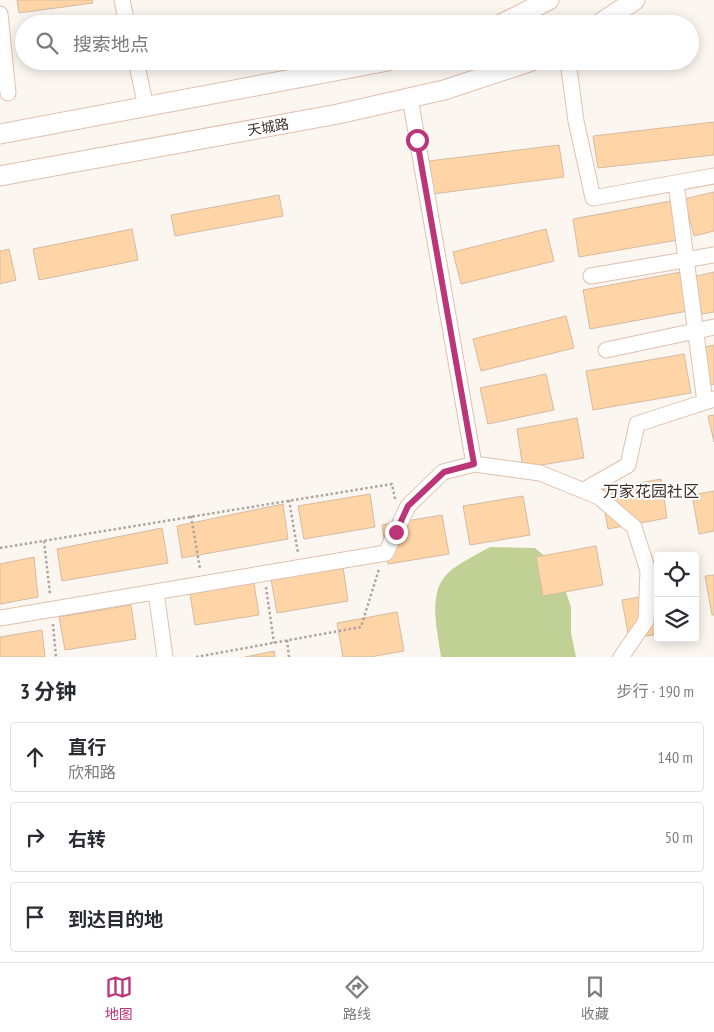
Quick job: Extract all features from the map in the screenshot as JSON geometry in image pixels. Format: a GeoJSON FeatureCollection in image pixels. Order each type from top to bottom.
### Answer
{"type":"FeatureCollection","features":[{"type":"Feature","properties":{"kind":"main road"},"geometry":{"type":"LineString","coordinates":[[519,15],[549,0]]}},
{"type":"Feature","properties":{"kind":"main road"},"geometry":{"type":"LineString","coordinates":[[612,15],[635,0]]}},
{"type":"Feature","properties":{"kind":"main road"},"geometry":{"type":"LineString","coordinates":[[0,134],[341,70]]}},
{"type":"Feature","properties":{"kind":"main road","name":"天城路"},"geometry":{"type":"LineString","coordinates":[[0,176],[329,116],[444,90],[505,70]]}},
{"type":"Feature","properties":{"kind":"street"},"geometry":{"type":"LineString","coordinates":[[122,0],[125,15]]}},
{"type":"Feature","properties":{"kind":"street"},"geometry":{"type":"LineString","coordinates":[[0,14],[8,93]]}},
{"type":"Feature","properties":{"kind":"street"},"geometry":{"type":"LineString","coordinates":[[138,70],[146,107]]}},
{"type":"Feature","properties":{"kind":"street"},"geometry":{"type":"LineString","coordinates":[[569,70],[576,121],[593,198],[714,176]]}},
{"type":"Feature","properties":{"kind":"street"},"geometry":{"type":"LineString","coordinates":[[410,98],[474,464]]}},
{"type":"Feature","properties":{"kind":"street"},"geometry":{"type":"LineString","coordinates":[[584,490],[628,466],[637,424],[710,401],[696,331],[676,183]]}},
{"type":"Feature","properties":{"kind":"street"},"geometry":{"type":"LineString","coordinates":[[591,276],[714,255]]}},
{"type":"Feature","properties":{"kind":"street"},"geometry":{"type":"LineString","coordinates":[[606,350],[714,327]]}},
{"type":"Feature","properties":{"kind":"street"},"geometry":{"type":"LineString","coordinates":[[0,618],[386,553],[408,506],[444,472],[474,464],[540,473],[584,490],[599,496],[634,527],[648,571],[646,621],[621,657]]}},
{"type":"Feature","properties":{"kind":"street"},"geometry":{"type":"LineString","coordinates":[[156,592],[165,657]]}},
{"type":"Feature","properties":{"kind":"path"},"geometry":{"type":"LineString","coordinates":[[0,548],[392,484],[399,525]]}},
{"type":"Feature","properties":{"kind":"path"},"geometry":{"type":"LineString","coordinates":[[290,500],[300,568]]}},
{"type":"Feature","properties":{"kind":"path"},"geometry":{"type":"LineString","coordinates":[[191,516],[203,583]]}},
{"type":"Feature","properties":{"kind":"path"},"geometry":{"type":"LineString","coordinates":[[196,657],[362,627],[371,591],[386,553]]}},
{"type":"Feature","properties":{"kind":"path"},"geometry":{"type":"LineString","coordinates":[[264,573],[274,643]]}},
{"type":"Feature","properties":{"kind":"path"},"geometry":{"type":"LineString","coordinates":[[287,640],[289,657]]}},
{"type":"Feature","properties":{"kind":"green space"},"geometry":{"type":"Polygon","coordinates":[[[490,547],[535,548],[557,566],[571,607],[571,633],[576,657],[441,657],[435,614],[437,592],[441,582],[456,566],[490,547]]]}},
{"type":"Feature","properties":{"kind":"building"},"geometry":{"type":"Polygon","coordinates":[[[17,0],[92,0],[93,3],[19,13],[17,0]]]}},
{"type":"Feature","properties":{"kind":"building"},"geometry":{"type":"Polygon","coordinates":[[[714,122],[714,155],[598,168],[593,136],[714,122]]]}},
{"type":"Feature","properties":{"kind":"building"},"geometry":{"type":"Polygon","coordinates":[[[559,145],[564,177],[433,194],[429,161],[559,145]]]}},
{"type":"Feature","properties":{"kind":"building"},"geometry":{"type":"Polygon","coordinates":[[[714,192],[714,231],[694,236],[684,199],[714,192]]]}},
{"type":"Feature","properties":{"kind":"building"},"geometry":{"type":"Polygon","coordinates":[[[279,195],[283,216],[175,236],[171,215],[279,195]]]}},
{"type":"Feature","properties":{"kind":"building"},"geometry":{"type":"Polygon","coordinates":[[[671,201],[678,240],[579,257],[573,219],[671,201]]]}},
{"type":"Feature","properties":{"kind":"building"},"geometry":{"type":"Polygon","coordinates":[[[132,229],[138,260],[39,280],[33,249],[132,229]]]}},
{"type":"Feature","properties":{"kind":"building"},"geometry":{"type":"Polygon","coordinates":[[[546,229],[554,261],[461,284],[453,252],[546,229]]]}},
{"type":"Feature","properties":{"kind":"building"},"geometry":{"type":"Polygon","coordinates":[[[9,249],[16,280],[0,284],[0,251],[9,249]]]}},
{"type":"Feature","properties":{"kind":"building"},"geometry":{"type":"Polygon","coordinates":[[[681,272],[688,311],[590,329],[583,290],[681,272]]]}},
{"type":"Feature","properties":{"kind":"building"},"geometry":{"type":"Polygon","coordinates":[[[714,272],[714,312],[702,314],[693,277],[714,272]]]}},
{"type":"Feature","properties":{"kind":"building"},"geometry":{"type":"Polygon","coordinates":[[[566,316],[574,348],[481,371],[473,339],[566,316]]]}},
{"type":"Feature","properties":{"kind":"building"},"geometry":{"type":"Polygon","coordinates":[[[714,345],[714,384],[709,386],[700,348],[714,345]]]}},
{"type":"Feature","properties":{"kind":"building"},"geometry":{"type":"Polygon","coordinates":[[[684,354],[691,393],[593,410],[586,371],[684,354]]]}},
{"type":"Feature","properties":{"kind":"building"},"geometry":{"type":"Polygon","coordinates":[[[546,374],[554,410],[488,424],[480,388],[546,374]]]}},
{"type":"Feature","properties":{"kind":"building"},"geometry":{"type":"Polygon","coordinates":[[[714,415],[714,442],[708,416],[714,415]]]}},
{"type":"Feature","properties":{"kind":"building"},"geometry":{"type":"Polygon","coordinates":[[[577,418],[584,458],[523,468],[517,429],[577,418]]]}},
{"type":"Feature","properties":{"kind":"building"},"geometry":{"type":"Polygon","coordinates":[[[661,479],[667,518],[608,529],[601,490],[661,479]]]}},
{"type":"Feature","properties":{"kind":"building"},"geometry":{"type":"Polygon","coordinates":[[[714,491],[714,531],[699,534],[692,495],[714,491]]]}},
{"type":"Feature","properties":{"kind":"building"},"geometry":{"type":"Polygon","coordinates":[[[370,494],[375,527],[304,539],[298,506],[370,494]]]}},
{"type":"Feature","properties":{"kind":"building"},"geometry":{"type":"Polygon","coordinates":[[[523,496],[530,535],[470,545],[463,506],[523,496]]]}},
{"type":"Feature","properties":{"kind":"building"},"geometry":{"type":"Polygon","coordinates":[[[283,504],[288,539],[182,558],[177,526],[283,504]]]}},
{"type":"Feature","properties":{"kind":"building"},"geometry":{"type":"Polygon","coordinates":[[[442,515],[449,554],[388,564],[382,525],[442,515]]]}},
{"type":"Feature","properties":{"kind":"building"},"geometry":{"type":"Polygon","coordinates":[[[162,528],[168,563],[62,581],[57,549],[162,528]]]}},
{"type":"Feature","properties":{"kind":"building"},"geometry":{"type":"Polygon","coordinates":[[[596,546],[603,585],[543,596],[536,557],[596,546]]]}},
{"type":"Feature","properties":{"kind":"building"},"geometry":{"type":"Polygon","coordinates":[[[34,557],[38,597],[0,604],[0,564],[34,557]]]}},
{"type":"Feature","properties":{"kind":"building"},"geometry":{"type":"Polygon","coordinates":[[[343,567],[348,601],[277,613],[271,579],[343,567]]]}},
{"type":"Feature","properties":{"kind":"building"},"geometry":{"type":"Polygon","coordinates":[[[714,575],[714,615],[712,615],[705,576],[714,575]]]}},
{"type":"Feature","properties":{"kind":"building"},"geometry":{"type":"Polygon","coordinates":[[[254,583],[259,615],[195,625],[190,594],[254,583]]]}},
{"type":"Feature","properties":{"kind":"building"},"geometry":{"type":"Polygon","coordinates":[[[654,595],[654,635],[629,639],[622,600],[654,595]]]}},
{"type":"Feature","properties":{"kind":"building"},"geometry":{"type":"Polygon","coordinates":[[[131,605],[136,639],[65,650],[59,617],[131,605]]]}},
{"type":"Feature","properties":{"kind":"building"},"geometry":{"type":"Polygon","coordinates":[[[397,612],[404,651],[370,657],[343,657],[337,623],[397,612]]]}},
{"type":"Feature","properties":{"kind":"building"},"geometry":{"type":"Polygon","coordinates":[[[42,630],[45,657],[0,657],[0,637],[42,630]]]}},
{"type":"Feature","properties":{"kind":"building"},"geometry":{"type":"Polygon","coordinates":[[[274,651],[275,657],[245,657],[274,651]]]}},
{"type":"Feature","properties":{"kind":"district","name":"万家花园社区"},"geometry":{"type":"Point","coordinates":[651,491]}},
{"type":"Feature","properties":{"kind":"route"},"geometry":{"type":"LineString","coordinates":[[396,532],[408,506],[426,487],[444,472],[474,464],[417,140]]}}]}
